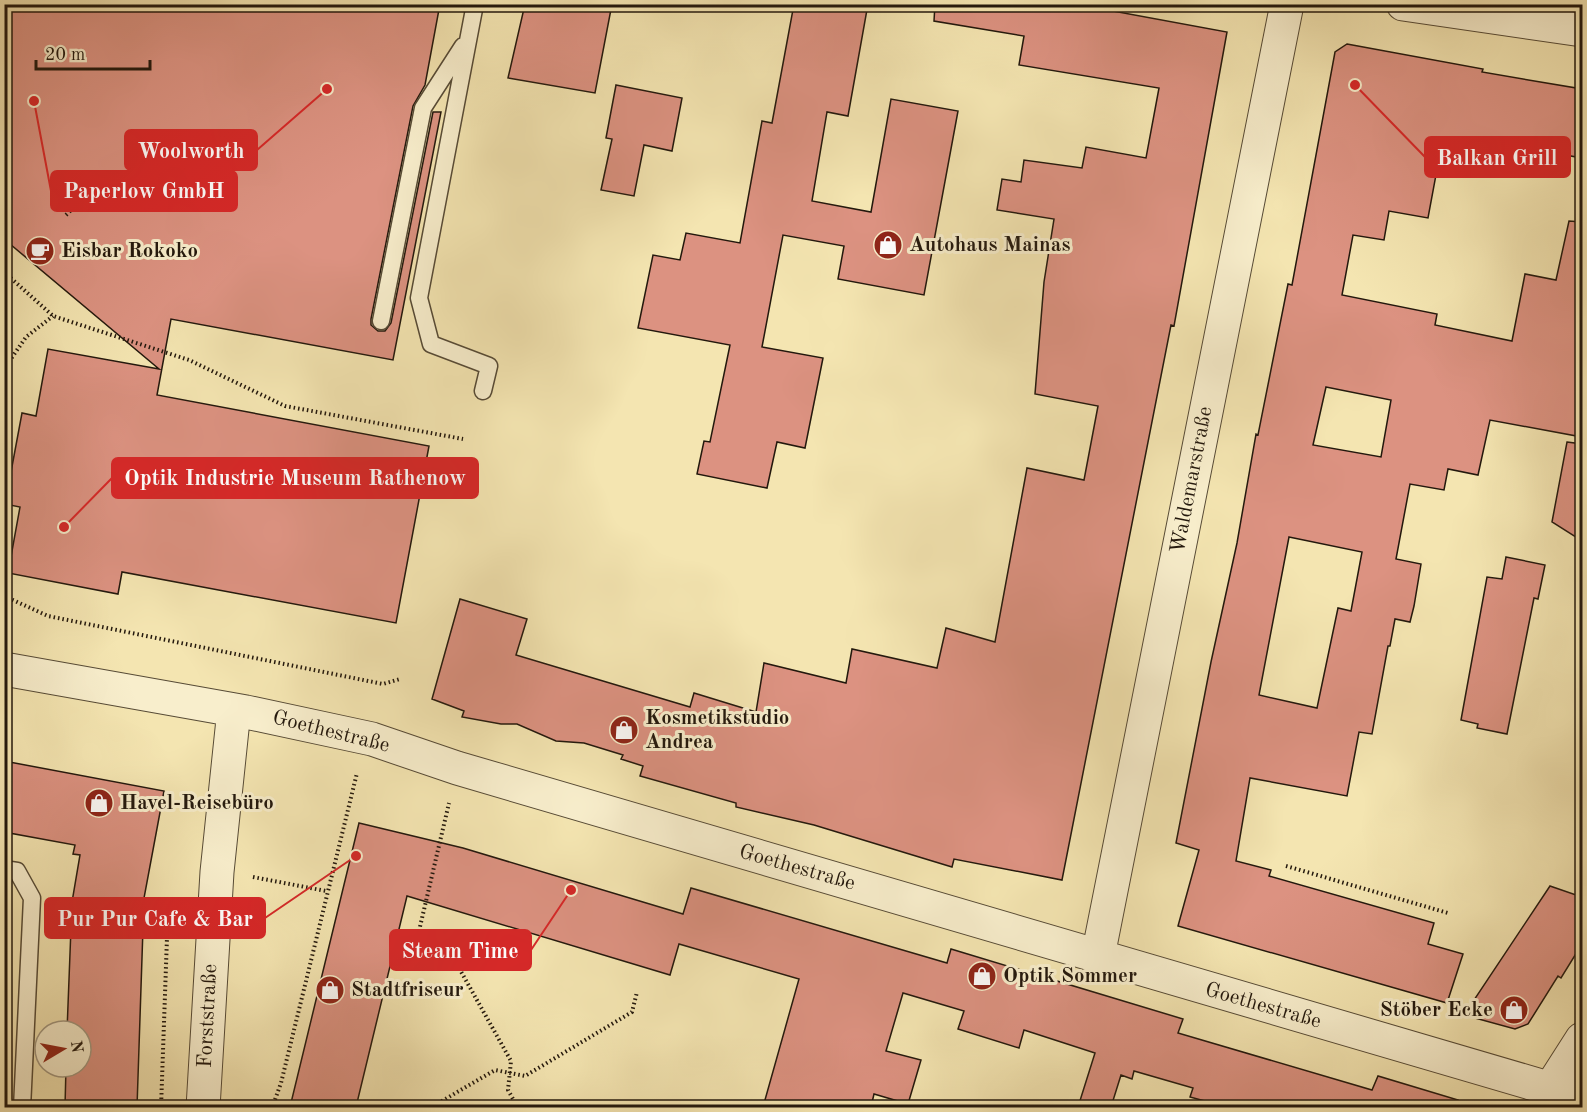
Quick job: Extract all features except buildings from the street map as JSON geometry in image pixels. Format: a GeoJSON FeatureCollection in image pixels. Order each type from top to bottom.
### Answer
{"type":"FeatureCollection","features":[{"type":"Feature","properties":{"kind":"street","name":"Waldemarstraße"},"geometry":{"type":"LineString","coordinates":[[1098,956],[1287,4]]}},
{"type":"Feature","properties":{"kind":"street"},"geometry":{"type":"LineString","coordinates":[[1403,4],[1582,30]]}},
{"type":"Feature","properties":{"kind":"street","name":"Goethestraße"},"geometry":{"type":"LineString","coordinates":[[4,669],[234,710],[372,739],[457,768],[1582,1098]]}},
{"type":"Feature","properties":{"kind":"street","name":"Forststraße"},"geometry":{"type":"LineString","coordinates":[[203,1107],[217,872],[234,710]]}},
{"type":"Feature","properties":{"kind":"street"},"geometry":{"type":"LineString","coordinates":[[1550,1089],[1582,1039]]}},
{"type":"Feature","properties":{"kind":"lane"},"geometry":{"type":"LineString","coordinates":[[475,4],[419,298],[430,344],[489,366],[483,391]]}},
{"type":"Feature","properties":{"kind":"lane"},"geometry":{"type":"LineString","coordinates":[[381,321],[423,108],[469,38]]}},
{"type":"Feature","properties":{"kind":"lane"},"geometry":{"type":"LineString","coordinates":[[4,869],[16,871],[32,898],[22,1107]]}},
{"type":"Feature","properties":{"kind":"path"},"geometry":{"type":"LineString","coordinates":[[66,216],[103,179],[150,171]]}},
{"type":"Feature","properties":{"kind":"path"},"geometry":{"type":"LineString","coordinates":[[4,272],[53,316],[189,360],[285,406],[463,439]]}},
{"type":"Feature","properties":{"kind":"path"},"geometry":{"type":"LineString","coordinates":[[4,369],[26,337],[53,316]]}},
{"type":"Feature","properties":{"kind":"path"},"geometry":{"type":"LineString","coordinates":[[4,596],[48,616],[383,684],[400,679]]}},
{"type":"Feature","properties":{"kind":"path"},"geometry":{"type":"LineString","coordinates":[[418,931],[457,768]]}},
{"type":"Feature","properties":{"kind":"path"},"geometry":{"type":"LineString","coordinates":[[272,1107],[281,1083],[352,782]]}},
{"type":"Feature","properties":{"kind":"path"},"geometry":{"type":"LineString","coordinates":[[1286,866],[1448,913]]}},
{"type":"Feature","properties":{"kind":"path"},"geometry":{"type":"LineString","coordinates":[[130,905],[168,909],[217,872]]}},
{"type":"Feature","properties":{"kind":"path"},"geometry":{"type":"LineString","coordinates":[[279,881],[326,891]]}},
{"type":"Feature","properties":{"kind":"path"},"geometry":{"type":"LineString","coordinates":[[161,1107],[168,909]]}},
{"type":"Feature","properties":{"kind":"path"},"geometry":{"type":"LineString","coordinates":[[458,943],[454,959],[511,1061],[508,1090],[518,1107]]}},
{"type":"Feature","properties":{"kind":"path"},"geometry":{"type":"LineString","coordinates":[[430,1107],[495,1070],[525,1076],[632,1012],[637,992]]}},
{"type":"Feature","properties":{"kind":"place","name":"Balkan Grill"},"geometry":{"type":"Point","coordinates":[1355,85]}},
{"type":"Feature","properties":{"kind":"place","name":"Woolworth"},"geometry":{"type":"Point","coordinates":[327,89]}},
{"type":"Feature","properties":{"kind":"place","name":"Paperlow GmbH"},"geometry":{"type":"Point","coordinates":[34,101]}},
{"type":"Feature","properties":{"kind":"place","name":"Autohaus Mainas"},"geometry":{"type":"Point","coordinates":[888,245]}},
{"type":"Feature","properties":{"kind":"place","name":"Eisbar Rokoko"},"geometry":{"type":"Point","coordinates":[40,251]}},
{"type":"Feature","properties":{"kind":"place","name":"Optik Industrie Museum Rathenow"},"geometry":{"type":"Point","coordinates":[64,527]}},
{"type":"Feature","properties":{"kind":"place","name":"Kosmetikstudio Andrea"},"geometry":{"type":"Point","coordinates":[624,730]}},
{"type":"Feature","properties":{"kind":"place","name":"Havel-Reisebüro"},"geometry":{"type":"Point","coordinates":[99,803]}},
{"type":"Feature","properties":{"kind":"place","name":"Pur Pur Cafe & Bar"},"geometry":{"type":"Point","coordinates":[356,856]}},
{"type":"Feature","properties":{"kind":"place","name":"Steam Time"},"geometry":{"type":"Point","coordinates":[571,890]}},
{"type":"Feature","properties":{"kind":"place","name":"Optik Sommer"},"geometry":{"type":"Point","coordinates":[982,976]}},
{"type":"Feature","properties":{"kind":"place","name":"Stadtfriseur"},"geometry":{"type":"Point","coordinates":[330,990]}},
{"type":"Feature","properties":{"kind":"place","name":"Stöber Ecke"},"geometry":{"type":"Point","coordinates":[1514,1010]}}]}
